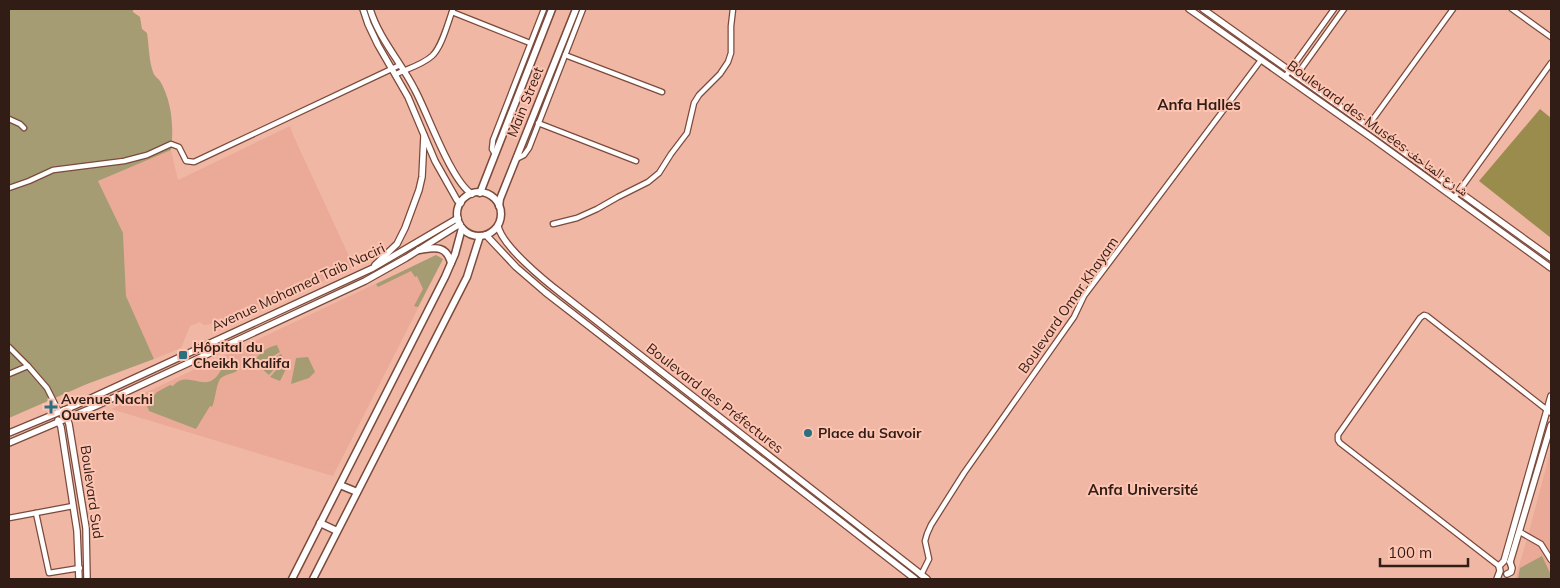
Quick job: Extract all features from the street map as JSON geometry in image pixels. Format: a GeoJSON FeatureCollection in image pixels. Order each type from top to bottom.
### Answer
{"type":"FeatureCollection","features":[{"type":"Feature","properties":{"kind":"main road","name":"Main Street"},"geometry":{"type":"LineString","coordinates":[[480,193],[552,9]]}},
{"type":"Feature","properties":{"kind":"main road","name":"Main Street"},"geometry":{"type":"LineString","coordinates":[[499,206],[576,9]]}},
{"type":"Feature","properties":{"kind":"main road"},"geometry":{"type":"LineString","coordinates":[[292,579],[403,362],[451,263],[460,223],[458,210],[461,203],[466,197],[480,193],[492,196],[499,206],[501,216],[498,226],[493,232],[483,236],[468,233],[460,223]]}},
{"type":"Feature","properties":{"kind":"main road"},"geometry":{"type":"LineString","coordinates":[[313,579],[466,277],[483,236]]}},
{"type":"Feature","properties":{"kind":"main road"},"geometry":{"type":"LineString","coordinates":[[419,250],[433,247],[439,248],[447,253],[451,263]]}},
{"type":"Feature","properties":{"kind":"main road"},"geometry":{"type":"LineString","coordinates":[[340,485],[357,492]]}},
{"type":"Feature","properties":{"kind":"main road"},"geometry":{"type":"LineString","coordinates":[[320,524],[337,531]]}},
{"type":"Feature","properties":{"kind":"street"},"geometry":{"type":"LineString","coordinates":[[363,9],[370,29],[408,97],[439,169],[457,200],[461,203]]}},
{"type":"Feature","properties":{"kind":"street"},"geometry":{"type":"LineString","coordinates":[[370,9],[382,37],[415,90],[452,169],[463,186],[472,194]]}},
{"type":"Feature","properties":{"kind":"street"},"geometry":{"type":"LineString","coordinates":[[495,154],[492,149],[492,140],[544,9]]}},
{"type":"Feature","properties":{"kind":"street"},"geometry":{"type":"LineString","coordinates":[[516,159],[526,153],[583,9]]}},
{"type":"Feature","properties":{"kind":"street"},"geometry":{"type":"LineString","coordinates":[[553,224],[577,218],[597,209],[648,182],[659,173],[687,133],[694,103],[699,95],[720,74],[728,62],[732,48],[731,26],[733,9]]}},
{"type":"Feature","properties":{"kind":"street","name":"Boulevard des Musées شارع المتاحف"},"geometry":{"type":"LineString","coordinates":[[1189,9],[1551,268]]}},
{"type":"Feature","properties":{"kind":"street","name":"Boulevard des Musées شارع المتاحف"},"geometry":{"type":"LineString","coordinates":[[1202,9],[1551,258]]}},
{"type":"Feature","properties":{"kind":"street"},"geometry":{"type":"LineString","coordinates":[[1285,77],[1334,9]]}},
{"type":"Feature","properties":{"kind":"street"},"geometry":{"type":"LineString","coordinates":[[1292,81],[1344,9]]}},
{"type":"Feature","properties":{"kind":"street"},"geometry":{"type":"LineString","coordinates":[[1368,126],[1453,9]]}},
{"type":"Feature","properties":{"kind":"street"},"geometry":{"type":"LineString","coordinates":[[1512,9],[1551,37]]}},
{"type":"Feature","properties":{"kind":"street"},"geometry":{"type":"LineString","coordinates":[[9,188],[53,170],[124,161],[171,144],[179,147],[186,161],[194,162],[402,68],[427,60],[438,47],[452,10],[530,43]]}},
{"type":"Feature","properties":{"kind":"street"},"geometry":{"type":"LineString","coordinates":[[565,55],[662,92]]}},
{"type":"Feature","properties":{"kind":"street","name":"Boulevard Omar Khayam"},"geometry":{"type":"LineString","coordinates":[[919,573],[929,559],[925,545],[927,534],[954,488],[1059,339],[1076,313],[1086,292],[1261,60]]}},
{"type":"Feature","properties":{"kind":"street"},"geometry":{"type":"LineString","coordinates":[[1454,198],[1551,62]]}},
{"type":"Feature","properties":{"kind":"street"},"geometry":{"type":"LineString","coordinates":[[9,119],[24,128]]}},
{"type":"Feature","properties":{"kind":"street"},"geometry":{"type":"LineString","coordinates":[[538,123],[636,161]]}},
{"type":"Feature","properties":{"kind":"street"},"geometry":{"type":"LineString","coordinates":[[373,268],[393,249],[405,228],[422,177],[424,134]]}},
{"type":"Feature","properties":{"kind":"street","name":"Avenue Mohamed Taib Naciri"},"geometry":{"type":"LineString","coordinates":[[9,433],[373,268],[460,223]]}},
{"type":"Feature","properties":{"kind":"street","name":"Avenue Mohamed Taib Naciri"},"geometry":{"type":"LineString","coordinates":[[9,443],[96,406],[365,282],[460,223]]}},
{"type":"Feature","properties":{"kind":"street","name":"Boulevard des Préfectures"},"geometry":{"type":"LineString","coordinates":[[498,226],[505,240],[546,282],[927,579]]}},
{"type":"Feature","properties":{"kind":"street","name":"Boulevard des Préfectures"},"geometry":{"type":"LineString","coordinates":[[483,236],[545,292],[914,578]]}},
{"type":"Feature","properties":{"kind":"street"},"geometry":{"type":"LineString","coordinates":[[1549,412],[1424,315],[1421,316],[1338,435],[1338,439],[1340,443],[1503,565],[1512,568],[1506,577],[1503,574],[1503,565],[1549,412],[1551,396]]}},
{"type":"Feature","properties":{"kind":"street"},"geometry":{"type":"LineString","coordinates":[[9,347],[47,388],[60,411]]}},
{"type":"Feature","properties":{"kind":"street"},"geometry":{"type":"LineString","coordinates":[[9,374],[28,366]]}},
{"type":"Feature","properties":{"kind":"street","name":"Boulevard Sud"},"geometry":{"type":"LineString","coordinates":[[60,411],[67,418],[86,528],[87,579]]}},
{"type":"Feature","properties":{"kind":"street","name":"Boulevard Sud"},"geometry":{"type":"LineString","coordinates":[[60,411],[59,421],[77,531],[79,579]]}},
{"type":"Feature","properties":{"kind":"street"},"geometry":{"type":"LineString","coordinates":[[1497,579],[1520,532],[1551,425]]}},
{"type":"Feature","properties":{"kind":"street"},"geometry":{"type":"LineString","coordinates":[[782,476],[787,470]]}},
{"type":"Feature","properties":{"kind":"street"},"geometry":{"type":"LineString","coordinates":[[9,518],[73,506]]}},
{"type":"Feature","properties":{"kind":"street"},"geometry":{"type":"LineString","coordinates":[[36,513],[49,572],[80,568]]}},
{"type":"Feature","properties":{"kind":"street"},"geometry":{"type":"LineString","coordinates":[[1520,532],[1541,544],[1551,560]]}},
{"type":"Feature","properties":{"kind":"street"},"geometry":{"type":"LineString","coordinates":[[914,578],[919,573]]}},
{"type":"Feature","properties":{"kind":"shaded area"},"geometry":{"type":"Polygon","coordinates":[[[9,9],[133,9],[133,12],[140,17],[142,29],[147,33],[153,72],[164,89],[170,106],[172,133],[171,150],[98,181],[123,233],[126,296],[154,359],[87,384],[9,418],[9,9]]]}},
{"type":"Feature","properties":{"kind":"shaded area"},"geometry":{"type":"Polygon","coordinates":[[[1540,109],[1551,118],[1551,238],[1479,181],[1540,109]]]}},
{"type":"Feature","properties":{"kind":"shaded area"},"geometry":{"type":"Polygon","coordinates":[[[290,126],[354,267],[226,325],[220,318],[211,324],[204,325],[200,322],[190,326],[181,348],[154,359],[126,296],[123,233],[98,181],[171,150],[178,180],[290,126]]]}},
{"type":"Feature","properties":{"kind":"shaded area"},"geometry":{"type":"Polygon","coordinates":[[[436,255],[443,259],[333,476],[111,409],[436,255]]]}},
{"type":"Feature","properties":{"kind":"shaded area"},"geometry":{"type":"Polygon","coordinates":[[[436,255],[443,259],[418,307],[414,306],[423,289],[417,276],[415,277],[411,271],[378,287],[376,284],[436,255]]]}},
{"type":"Feature","properties":{"kind":"shaded area"},"geometry":{"type":"Polygon","coordinates":[[[277,345],[280,352],[265,361],[266,363],[281,354],[284,358],[269,375],[254,362],[264,351],[277,345]]]}},
{"type":"Feature","properties":{"kind":"shaded area"},"geometry":{"type":"Polygon","coordinates":[[[308,357],[315,372],[309,378],[291,384],[296,358],[308,357]]]}},
{"type":"Feature","properties":{"kind":"shaded area"},"geometry":{"type":"Polygon","coordinates":[[[286,359],[290,361],[280,381],[270,377],[286,359]]]}},
{"type":"Feature","properties":{"kind":"shaded area"},"geometry":{"type":"Polygon","coordinates":[[[229,360],[233,360],[236,363],[237,371],[219,380],[212,407],[210,406],[196,429],[149,411],[146,404],[157,392],[170,385],[173,386],[182,380],[211,381],[229,360]]]}},
{"type":"Feature","properties":{"kind":"shaded area"},"geometry":{"type":"Polygon","coordinates":[[[1551,449],[1551,579],[1515,579],[1527,539],[1551,449]]]}},
{"type":"Feature","properties":{"kind":"shaded area"},"geometry":{"type":"Polygon","coordinates":[[[1542,556],[1551,579],[1518,579],[1520,568],[1542,556]]]}},
{"type":"Feature","properties":{"kind":"place","name":"Hôpital du Cheikh Khalifa"},"geometry":{"type":"Point","coordinates":[183,355]}},
{"type":"Feature","properties":{"kind":"place","name":"Avenue Nachi Ouverte"},"geometry":{"type":"Point","coordinates":[51,407]}},
{"type":"Feature","properties":{"kind":"place","name":"Place du Savoir"},"geometry":{"type":"Point","coordinates":[808,433]}},
{"type":"Feature","properties":{"kind":"district","name":"Anfa Halles"},"geometry":{"type":"Point","coordinates":[1199,105]}},
{"type":"Feature","properties":{"kind":"district","name":"Anfa Université"},"geometry":{"type":"Point","coordinates":[1143,490]}}]}
